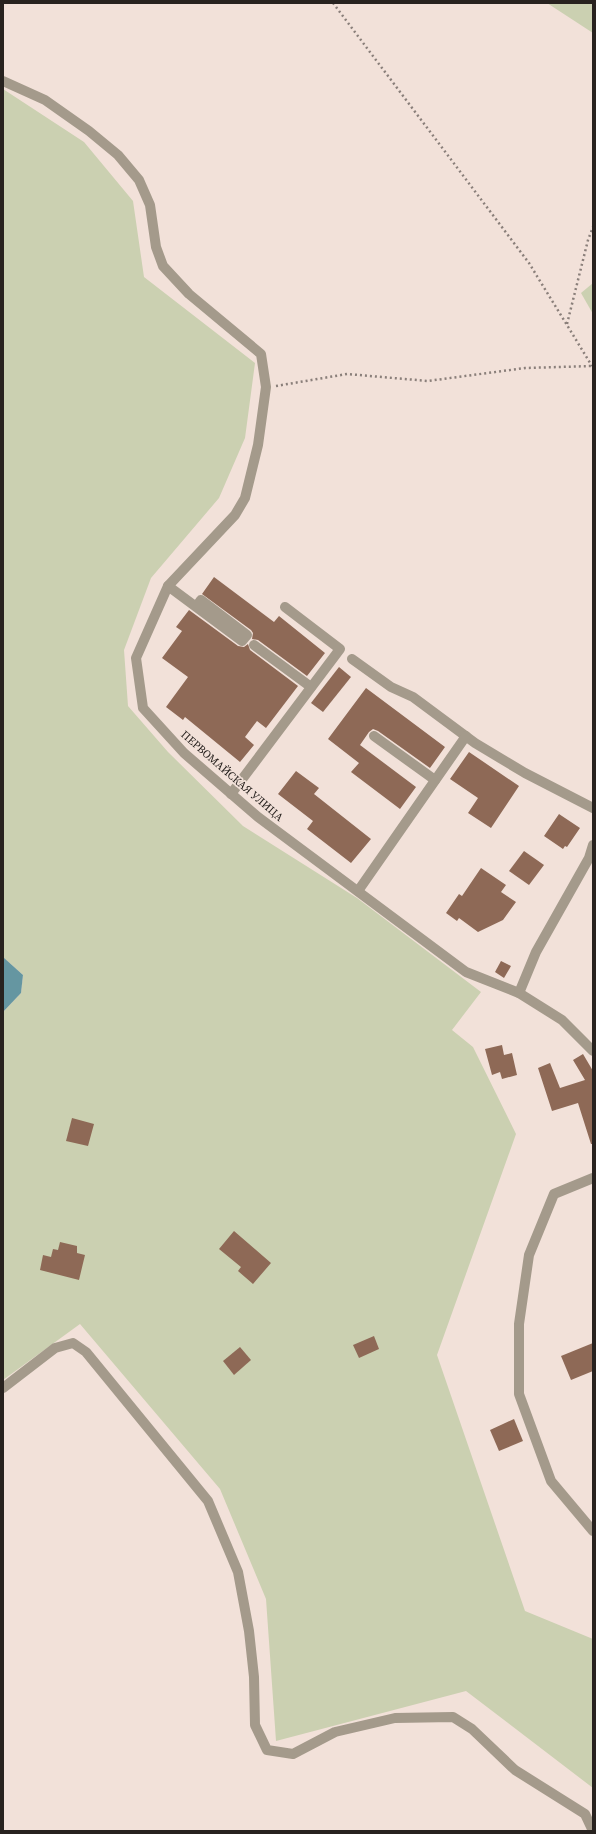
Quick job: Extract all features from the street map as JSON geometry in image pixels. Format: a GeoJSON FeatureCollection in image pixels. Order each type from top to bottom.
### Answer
{"type":"FeatureCollection","features":[{"type":"Feature","properties":{"kind":"street","name":"ПЕРВОМАЙСКАЯ УЛИЦА"},"geometry":{"type":"LineString","coordinates":[[3,80],[45,100],[118,155],[139,180],[150,205],[156,247],[163,266],[189,294],[261,354],[266,387],[258,445],[245,498],[235,515],[168,586],[136,658],[143,708],[184,753],[258,817],[466,972],[519,993],[562,1020],[593,1051]]}},
{"type":"Feature","properties":{"kind":"street"},"geometry":{"type":"LineString","coordinates":[[168,586],[196,607],[242,641],[247,635],[201,600],[196,607]]}},
{"type":"Feature","properties":{"kind":"street"},"geometry":{"type":"LineString","coordinates":[[231,794],[340,649],[285,607]]}},
{"type":"Feature","properties":{"kind":"street"},"geometry":{"type":"LineString","coordinates":[[254,645],[311,687]]}},
{"type":"Feature","properties":{"kind":"street"},"geometry":{"type":"LineString","coordinates":[[352,658],[392,687],[413,697],[466,736],[525,773],[593,808]]}},
{"type":"Feature","properties":{"kind":"street"},"geometry":{"type":"LineString","coordinates":[[374,736],[435,780]]}},
{"type":"Feature","properties":{"kind":"street"},"geometry":{"type":"LineString","coordinates":[[358,891],[466,736]]}},
{"type":"Feature","properties":{"kind":"street"},"geometry":{"type":"LineString","coordinates":[[519,993],[536,952],[589,858],[593,846]]}},
{"type":"Feature","properties":{"kind":"street"},"geometry":{"type":"LineString","coordinates":[[593,1178],[554,1194],[529,1255],[519,1324],[519,1394],[551,1481],[593,1531]]}},
{"type":"Feature","properties":{"kind":"street"},"geometry":{"type":"LineString","coordinates":[[3,1388],[55,1348],[72,1343],[86,1352],[208,1501],[238,1572],[249,1631],[254,1677],[255,1725],[267,1750],[293,1754],[335,1732],[395,1718],[453,1717],[472,1729],[515,1770],[585,1814],[593,1831]]}},
{"type":"Feature","properties":{"kind":"path"},"geometry":{"type":"LineString","coordinates":[[266,387],[347,374],[428,381],[524,368],[592,366],[529,262],[333,3]]}},
{"type":"Feature","properties":{"kind":"path"},"geometry":{"type":"LineString","coordinates":[[567,325],[588,240],[593,227]]}},
{"type":"Feature","properties":{"kind":"green space"},"geometry":{"type":"Polygon","coordinates":[[[547,3],[593,3],[593,33],[547,3]]]}},
{"type":"Feature","properties":{"kind":"green space"},"geometry":{"type":"Polygon","coordinates":[[[3,89],[84,142],[133,201],[144,277],[255,363],[245,438],[219,498],[151,578],[124,650],[128,706],[168,752],[243,826],[357,898],[481,992],[452,1030],[473,1047],[516,1134],[437,1355],[525,1611],[593,1639],[593,1788],[466,1691],[276,1741],[266,1599],[220,1489],[80,1324],[3,1380],[3,1012],[21,993],[23,975],[3,957],[3,89]]]}},
{"type":"Feature","properties":{"kind":"green space"},"geometry":{"type":"Polygon","coordinates":[[[593,283],[593,314],[581,293],[593,283]]]}},
{"type":"Feature","properties":{"kind":"water"},"geometry":{"type":"Polygon","coordinates":[[[3,957],[23,975],[21,993],[3,1012],[3,957]]]}},
{"type":"Feature","properties":{"kind":"building"},"geometry":{"type":"Polygon","coordinates":[[[214,577],[274,622],[279,616],[325,653],[307,676],[258,640],[252,639],[253,633],[251,630],[202,594],[214,577]]]}},
{"type":"Feature","properties":{"kind":"building"},"geometry":{"type":"Polygon","coordinates":[[[189,610],[238,646],[244,647],[248,644],[250,650],[298,686],[266,728],[257,721],[245,737],[254,745],[240,762],[185,717],[183,720],[166,707],[188,677],[162,658],[182,631],[176,627],[189,610]]]}},
{"type":"Feature","properties":{"kind":"building"},"geometry":{"type":"Polygon","coordinates":[[[339,667],[351,677],[323,712],[311,703],[339,667]]]}},
{"type":"Feature","properties":{"kind":"building"},"geometry":{"type":"Polygon","coordinates":[[[366,688],[445,747],[430,768],[378,731],[373,729],[369,732],[360,745],[416,787],[400,809],[351,772],[359,763],[328,739],[366,688]]]}},
{"type":"Feature","properties":{"kind":"building"},"geometry":{"type":"Polygon","coordinates":[[[469,752],[519,786],[491,828],[468,813],[478,798],[450,779],[469,752]]]}},
{"type":"Feature","properties":{"kind":"building"},"geometry":{"type":"Polygon","coordinates":[[[296,771],[319,788],[314,794],[371,839],[351,863],[307,829],[313,821],[278,794],[296,771]]]}},
{"type":"Feature","properties":{"kind":"building"},"geometry":{"type":"Polygon","coordinates":[[[559,814],[580,828],[567,847],[565,846],[563,849],[544,836],[559,814]]]}},
{"type":"Feature","properties":{"kind":"building"},"geometry":{"type":"Polygon","coordinates":[[[524,851],[544,865],[529,885],[509,871],[524,851]]]}},
{"type":"Feature","properties":{"kind":"building"},"geometry":{"type":"Polygon","coordinates":[[[481,868],[506,885],[501,892],[516,902],[503,920],[478,932],[459,918],[457,921],[446,913],[459,894],[462,896],[481,868]]]}},
{"type":"Feature","properties":{"kind":"building"},"geometry":{"type":"Polygon","coordinates":[[[501,961],[511,966],[504,978],[495,972],[501,961]]]}},
{"type":"Feature","properties":{"kind":"building"},"geometry":{"type":"Polygon","coordinates":[[[502,1045],[504,1055],[512,1053],[517,1075],[502,1079],[500,1072],[492,1075],[485,1049],[502,1045]]]}},
{"type":"Feature","properties":{"kind":"building"},"geometry":{"type":"Polygon","coordinates":[[[583,1054],[593,1071],[593,1144],[591,1144],[578,1103],[552,1111],[538,1068],[550,1063],[560,1088],[585,1080],[573,1060],[583,1054]]]}},
{"type":"Feature","properties":{"kind":"building"},"geometry":{"type":"Polygon","coordinates":[[[72,1118],[94,1124],[88,1146],[66,1141],[72,1118]]]}},
{"type":"Feature","properties":{"kind":"building"},"geometry":{"type":"Polygon","coordinates":[[[234,1231],[271,1263],[253,1284],[238,1271],[241,1267],[219,1249],[234,1231]]]}},
{"type":"Feature","properties":{"kind":"building"},"geometry":{"type":"Polygon","coordinates":[[[60,1242],[77,1246],[77,1253],[85,1255],[79,1280],[40,1270],[43,1255],[51,1257],[53,1249],[58,1250],[60,1242]]]}},
{"type":"Feature","properties":{"kind":"building"},"geometry":{"type":"Polygon","coordinates":[[[374,1336],[379,1349],[359,1358],[353,1345],[374,1336]]]}},
{"type":"Feature","properties":{"kind":"building"},"geometry":{"type":"Polygon","coordinates":[[[593,1343],[593,1371],[571,1380],[561,1356],[593,1343]]]}},
{"type":"Feature","properties":{"kind":"building"},"geometry":{"type":"Polygon","coordinates":[[[240,1347],[251,1360],[234,1375],[223,1361],[240,1347]]]}},
{"type":"Feature","properties":{"kind":"building"},"geometry":{"type":"Polygon","coordinates":[[[514,1419],[523,1441],[499,1451],[490,1430],[514,1419]]]}}]}
